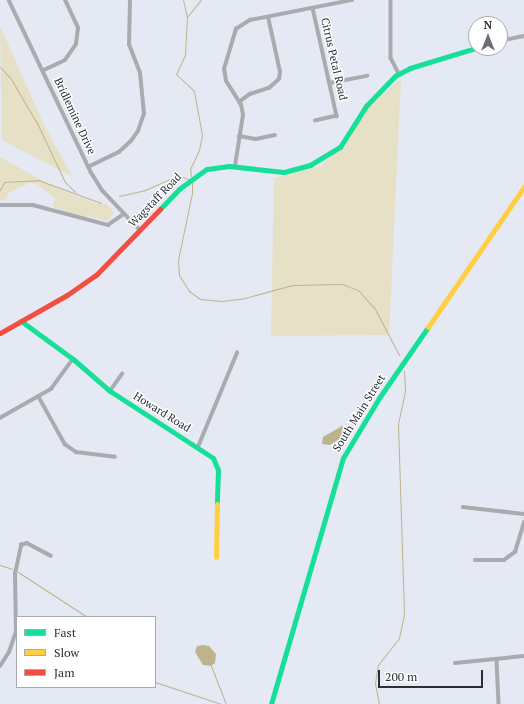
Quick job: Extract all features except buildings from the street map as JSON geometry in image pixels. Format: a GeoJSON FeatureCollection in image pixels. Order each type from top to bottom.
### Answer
{"type":"FeatureCollection","features":[{"type":"Feature","properties":{"kind":"main road","name":"Wagstaff Road"},"geometry":{"type":"LineString","coordinates":[[0,333],[93,278],[179,188],[207,169],[235,166],[284,172],[310,165],[329,155],[344,141],[373,97],[398,74],[468,51]]}},
{"type":"Feature","properties":{"kind":"main road","name":"South Main Street"},"geometry":{"type":"LineString","coordinates":[[271,704],[343,458],[379,398],[524,187]]}},
{"type":"Feature","properties":{"kind":"main road","name":"Howard Road"},"geometry":{"type":"LineString","coordinates":[[21,321],[73,359],[110,391],[213,458],[218,470],[216,557]]}},
{"type":"Feature","properties":{"kind":"street","name":"Bridlemine Drive"},"geometry":{"type":"LineString","coordinates":[[9,0],[44,70],[88,167],[103,191],[140,230]]}},
{"type":"Feature","properties":{"kind":"street"},"geometry":{"type":"LineString","coordinates":[[44,70],[65,60],[76,44],[78,28],[65,0]]}},
{"type":"Feature","properties":{"kind":"street"},"geometry":{"type":"LineString","coordinates":[[88,167],[119,152],[131,141],[138,131],[144,114],[140,74],[129,44],[130,0]]}},
{"type":"Feature","properties":{"kind":"street"},"geometry":{"type":"LineString","coordinates":[[235,166],[243,115],[239,102],[226,81],[224,69],[233,33],[244,23],[352,0]]}},
{"type":"Feature","properties":{"kind":"street"},"geometry":{"type":"LineString","coordinates":[[391,0],[391,58],[398,74]]}},
{"type":"Feature","properties":{"kind":"street","name":"Citrus Petal Road"},"geometry":{"type":"LineString","coordinates":[[313,8],[337,116],[316,121]]}},
{"type":"Feature","properties":{"kind":"street"},"geometry":{"type":"LineString","coordinates":[[239,102],[250,94],[269,88],[279,79],[280,72],[268,17]]}},
{"type":"Feature","properties":{"kind":"street"},"geometry":{"type":"LineString","coordinates":[[508,39],[524,36]]}},
{"type":"Feature","properties":{"kind":"street"},"geometry":{"type":"LineString","coordinates":[[330,84],[367,76]]}},
{"type":"Feature","properties":{"kind":"street"},"geometry":{"type":"LineString","coordinates":[[239,136],[256,139],[275,135]]}},
{"type":"Feature","properties":{"kind":"street"},"geometry":{"type":"LineString","coordinates":[[0,205],[33,205],[108,225],[124,214]]}},
{"type":"Feature","properties":{"kind":"street"},"geometry":{"type":"LineString","coordinates":[[198,447],[237,353]]}},
{"type":"Feature","properties":{"kind":"street"},"geometry":{"type":"LineString","coordinates":[[0,418],[38,397],[56,384],[73,359]]}},
{"type":"Feature","properties":{"kind":"street"},"geometry":{"type":"LineString","coordinates":[[110,391],[122,374]]}},
{"type":"Feature","properties":{"kind":"street"},"geometry":{"type":"LineString","coordinates":[[38,397],[65,444],[76,452],[115,457]]}},
{"type":"Feature","properties":{"kind":"street"},"geometry":{"type":"LineString","coordinates":[[463,507],[524,514]]}},
{"type":"Feature","properties":{"kind":"street"},"geometry":{"type":"LineString","coordinates":[[475,560],[504,560],[515,552],[524,522]]}},
{"type":"Feature","properties":{"kind":"street"},"geometry":{"type":"LineString","coordinates":[[0,666],[9,652],[16,632],[15,574],[21,545],[27,543],[50,556]]}},
{"type":"Feature","properties":{"kind":"street"},"geometry":{"type":"LineString","coordinates":[[455,662],[497,660],[524,656]]}},
{"type":"Feature","properties":{"kind":"street"},"geometry":{"type":"LineString","coordinates":[[497,660],[499,704]]}},
{"type":"Feature","properties":{"kind":"shaded area"},"geometry":{"type":"Polygon","coordinates":[[[0,26],[44,125],[73,177],[2,140],[0,26]]]}},
{"type":"Feature","properties":{"kind":"shaded area"},"geometry":{"type":"Polygon","coordinates":[[[401,79],[389,335],[271,336],[274,178],[322,166],[347,137],[367,107],[401,79]]]}},
{"type":"Feature","properties":{"kind":"shaded area"},"geometry":{"type":"Polygon","coordinates":[[[0,157],[54,187],[97,204],[107,204],[114,213],[107,221],[89,216],[84,217],[53,207],[55,198],[37,184],[30,183],[8,193],[6,200],[0,201],[0,157]]]}},
{"type":"Feature","properties":{"kind":"shaded area"},"geometry":{"type":"Polygon","coordinates":[[[342,426],[349,427],[347,434],[330,445],[322,444],[323,437],[342,426]]]}},
{"type":"Feature","properties":{"kind":"shaded area"},"geometry":{"type":"Polygon","coordinates":[[[197,646],[209,646],[216,654],[215,663],[211,666],[203,665],[195,652],[197,646]]]}},
{"type":"Feature","properties":{"kind":"waterway"},"geometry":{"type":"LineString","coordinates":[[183,0],[187,17],[185,55],[176,74],[194,91],[202,135],[199,150],[190,169],[191,176]]}},
{"type":"Feature","properties":{"kind":"waterway"},"geometry":{"type":"LineString","coordinates":[[187,17],[201,0]]}},
{"type":"Feature","properties":{"kind":"waterway"},"geometry":{"type":"LineString","coordinates":[[0,67],[11,79],[38,125],[65,182],[75,192]]}},
{"type":"Feature","properties":{"kind":"waterway"},"geometry":{"type":"LineString","coordinates":[[119,196],[145,190],[178,175],[188,179]]}},
{"type":"Feature","properties":{"kind":"waterway"},"geometry":{"type":"LineString","coordinates":[[0,190],[4,182],[38,180],[101,203]]}},
{"type":"Feature","properties":{"kind":"waterway"},"geometry":{"type":"LineString","coordinates":[[192,181],[192,193],[178,260],[179,275],[189,291],[200,299],[222,301],[245,298],[292,285],[342,284],[358,290],[375,309],[399,355]]}},
{"type":"Feature","properties":{"kind":"waterway"},"geometry":{"type":"LineString","coordinates":[[379,704],[375,683],[378,665],[399,638],[404,614],[398,424],[405,390],[404,371]]}},
{"type":"Feature","properties":{"kind":"waterway"},"geometry":{"type":"LineString","coordinates":[[0,565],[12,569]]}},
{"type":"Feature","properties":{"kind":"waterway"},"geometry":{"type":"LineString","coordinates":[[18,572],[85,616]]}},
{"type":"Feature","properties":{"kind":"waterway"},"geometry":{"type":"LineString","coordinates":[[211,666],[226,704]]}},
{"type":"Feature","properties":{"kind":"waterway"},"geometry":{"type":"LineString","coordinates":[[156,682],[221,704]]}},
{"type":"Feature","properties":{"kind":"traffic: fast"},"geometry":{"type":"LineString","coordinates":[[160,209],[179,189],[207,169],[229,166],[284,172],[310,165],[340,147],[366,106],[395,76],[410,68],[468,50]]}},
{"type":"Feature","properties":{"kind":"traffic: fast"},"geometry":{"type":"LineString","coordinates":[[21,321],[73,359],[110,391],[213,458],[218,470],[217,504]]}},
{"type":"Feature","properties":{"kind":"traffic: fast"},"geometry":{"type":"LineString","coordinates":[[271,704],[343,458],[379,398],[428,327]]}},
{"type":"Feature","properties":{"kind":"traffic: slow"},"geometry":{"type":"LineString","coordinates":[[428,327],[524,187]]}},
{"type":"Feature","properties":{"kind":"traffic: slow"},"geometry":{"type":"LineString","coordinates":[[216,557],[217,504]]}},
{"type":"Feature","properties":{"kind":"traffic: jam"},"geometry":{"type":"LineString","coordinates":[[0,333],[67,295],[96,275],[160,209]]}}]}
